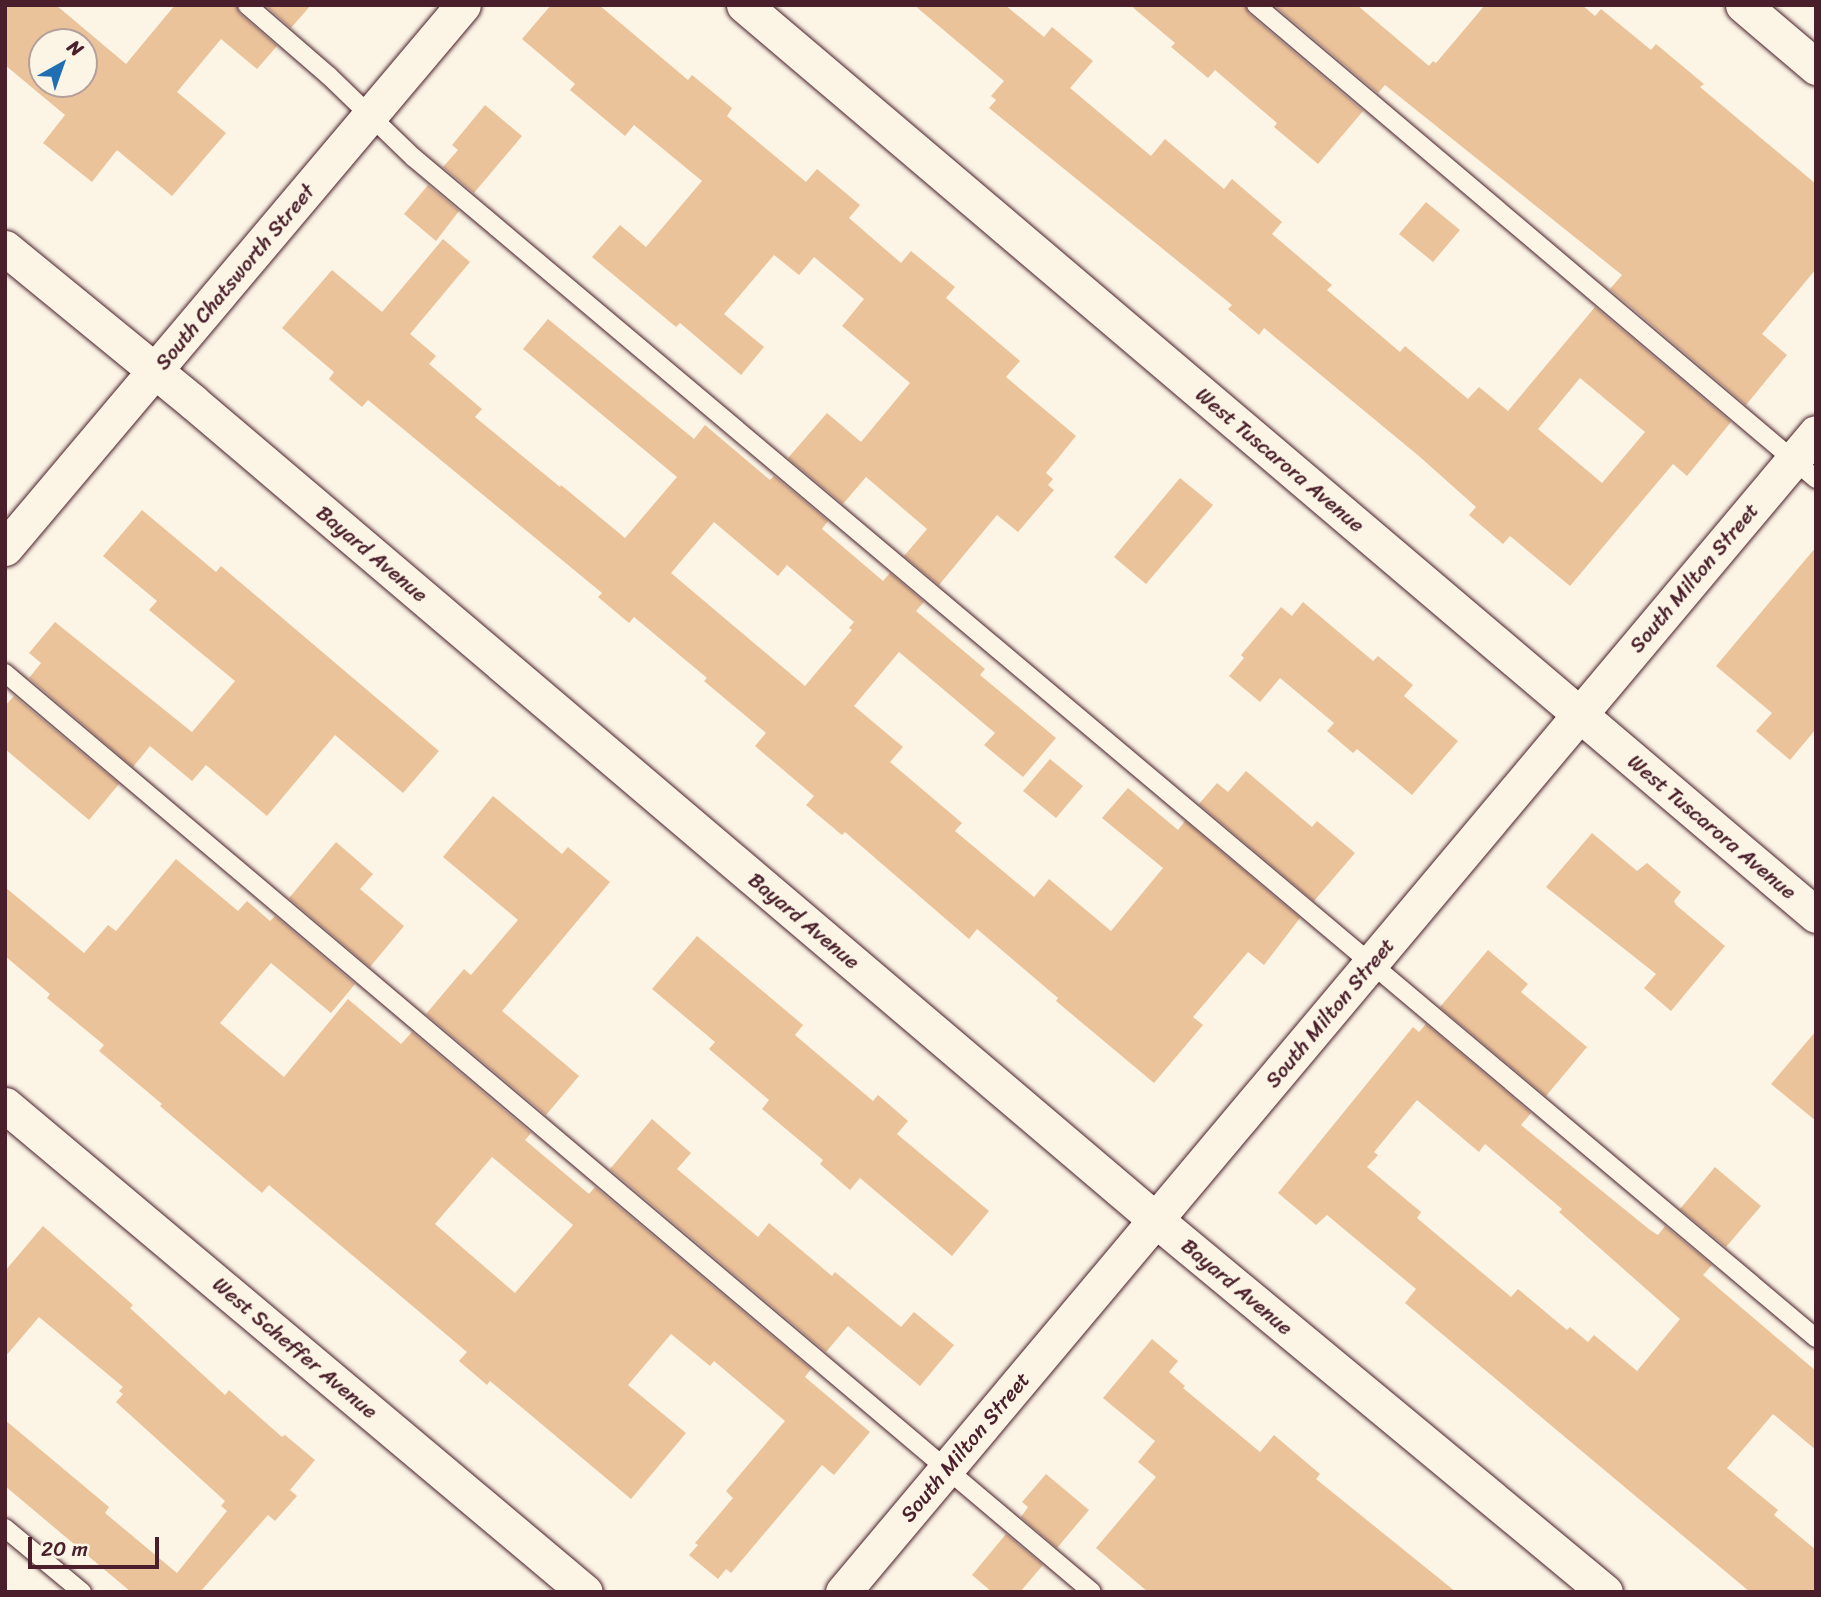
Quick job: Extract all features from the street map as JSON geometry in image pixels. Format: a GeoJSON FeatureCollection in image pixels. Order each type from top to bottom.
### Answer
{"type":"FeatureCollection","features":[{"type":"Feature","properties":{"kind":"street","name":"South Chatsworth Street"},"geometry":{"type":"LineString","coordinates":[[5,548],[463,5]]}},
{"type":"Feature","properties":{"kind":"street","name":"West Tuscarora Avenue"},"geometry":{"type":"LineString","coordinates":[[744,5],[1816,915]]}},
{"type":"Feature","properties":{"kind":"street"},"geometry":{"type":"LineString","coordinates":[[1743,5],[1816,67]]}},
{"type":"Feature","properties":{"kind":"street","name":"Bayard Avenue"},"geometry":{"type":"LineString","coordinates":[[5,248],[154,371],[1156,1220],[1605,1592]]}},
{"type":"Feature","properties":{"kind":"street","name":"South Milton Street"},"geometry":{"type":"LineString","coordinates":[[843,1592],[1579,715],[1805,470],[1816,433]]}},
{"type":"Feature","properties":{"kind":"street","name":"West Scheffer Avenue"},"geometry":{"type":"LineString","coordinates":[[5,1105],[585,1592]]}},
{"type":"Feature","properties":{"kind":"lane"},"geometry":{"type":"LineString","coordinates":[[247,5],[372,116],[413,157],[1816,1338]]}},
{"type":"Feature","properties":{"kind":"lane"},"geometry":{"type":"LineString","coordinates":[[1256,5],[1805,470]]}},
{"type":"Feature","properties":{"kind":"lane"},"geometry":{"type":"LineString","coordinates":[[5,673],[1092,1592]]}},
{"type":"Feature","properties":{"kind":"lane"},"geometry":{"type":"LineString","coordinates":[[5,1528],[82,1592]]}},
{"type":"Feature","properties":{"kind":"building"},"geometry":{"type":"Polygon","coordinates":[[[5,5],[56,5],[83,28],[28,28],[28,84],[5,65],[5,5]]]}},
{"type":"Feature","properties":{"kind":"building"},"geometry":{"type":"Polygon","coordinates":[[[175,5],[236,5],[240,14],[277,46],[257,69],[221,39],[177,92],[226,133],[172,196],[117,150],[92,182],[43,143],[65,115],[45,98],[98,98],[98,40],[126,64],[175,5]]]}},
{"type":"Feature","properties":{"kind":"building"},"geometry":{"type":"Polygon","coordinates":[[[265,5],[311,5],[291,28],[265,5]]]}},
{"type":"Feature","properties":{"kind":"building"},"geometry":{"type":"Polygon","coordinates":[[[551,5],[599,5],[688,80],[692,75],[732,108],[727,116],[806,182],[817,169],[860,205],[849,218],[901,263],[911,251],[955,287],[946,298],[1020,361],[1006,377],[1076,436],[1046,473],[1053,479],[1048,485],[1054,490],[1018,532],[997,515],[939,585],[904,556],[927,529],[866,477],[843,504],[788,458],[827,413],[861,442],[910,383],[842,326],[864,299],[814,257],[799,275],[774,255],[724,314],[764,347],[741,375],[680,323],[676,327],[592,257],[620,225],[646,247],[702,181],[634,125],[625,136],[570,90],[575,84],[522,39],[551,5]]]}},
{"type":"Feature","properties":{"kind":"building"},"geometry":{"type":"Polygon","coordinates":[[[914,5],[1005,5],[1044,37],[1052,27],[1093,61],[1070,88],[1151,156],[1165,139],[1224,189],[1232,179],[1282,222],[1272,234],[1332,285],[1327,290],[1400,352],[1405,346],[1468,399],[1479,387],[1508,411],[1595,307],[1731,422],[1687,476],[1673,464],[1570,586],[1510,536],[1503,544],[1469,515],[1476,507],[1420,457],[1264,328],[1259,335],[1228,309],[1232,305],[989,108],[996,100],[991,96],[1004,81],[914,5]],[[1580,378],[1538,429],[1602,483],[1645,432],[1580,378]]]}},
{"type":"Feature","properties":{"kind":"building"},"geometry":{"type":"Polygon","coordinates":[[[1130,5],[1245,5],[1249,14],[1363,111],[1318,164],[1274,127],[1277,123],[1215,70],[1208,78],[1171,47],[1175,43],[1130,5]]]}},
{"type":"Feature","properties":{"kind":"building"},"geometry":{"type":"Polygon","coordinates":[[[1274,5],[1357,5],[1429,66],[1433,61],[1436,63],[1485,5],[1582,5],[1595,16],[1601,9],[1651,50],[1656,44],[1704,84],[1700,87],[1816,184],[1816,269],[1762,334],[1787,355],[1746,405],[1610,289],[1622,275],[1385,85],[1378,93],[1274,5]]]}},
{"type":"Feature","properties":{"kind":"building"},"geometry":{"type":"Polygon","coordinates":[[[485,105],[522,136],[474,193],[443,167],[458,150],[452,145],[485,105]]]}},
{"type":"Feature","properties":{"kind":"building"},"geometry":{"type":"Polygon","coordinates":[[[428,185],[459,211],[436,241],[404,214],[428,185]]]}},
{"type":"Feature","properties":{"kind":"building"},"geometry":{"type":"Polygon","coordinates":[[[1426,202],[1460,230],[1433,262],[1399,234],[1426,202]]]}},
{"type":"Feature","properties":{"kind":"building"},"geometry":{"type":"Polygon","coordinates":[[[443,239],[470,262],[410,334],[436,356],[429,364],[482,409],[475,417],[625,538],[677,477],[523,349],[548,319],[694,439],[705,425],[770,480],[774,476],[828,521],[822,529],[883,581],[890,573],[924,602],[916,611],[985,669],[980,675],[1056,738],[1023,777],[984,745],[995,733],[899,652],[854,706],[903,747],[890,762],[962,823],[955,831],[1034,897],[1049,879],[1111,931],[1163,868],[1102,818],[1128,788],[1178,830],[1185,821],[1300,918],[1264,965],[1248,952],[1193,1017],[1203,1025],[1154,1083],[1056,1001],[1058,998],[977,929],[969,939],[845,832],[842,835],[806,805],[814,796],[755,746],[766,733],[704,681],[707,678],[634,617],[629,623],[598,597],[602,593],[368,400],[362,407],[329,379],[334,372],[282,328],[332,270],[382,312],[443,239]],[[714,522],[671,573],[805,686],[852,630],[849,628],[854,622],[787,565],[778,576],[714,522]]]}},
{"type":"Feature","properties":{"kind":"building"},"geometry":{"type":"Polygon","coordinates":[[[1180,478],[1213,505],[1146,584],[1114,557],[1180,478]]]}},
{"type":"Feature","properties":{"kind":"building"},"geometry":{"type":"Polygon","coordinates":[[[142,510],[216,572],[221,566],[439,751],[403,793],[335,735],[267,816],[206,765],[192,781],[150,746],[133,767],[29,678],[41,663],[29,653],[55,622],[192,732],[235,681],[149,610],[157,601],[103,556],[142,510]]]}},
{"type":"Feature","properties":{"kind":"building"},"geometry":{"type":"Polygon","coordinates":[[[1816,547],[1816,729],[1790,760],[1756,731],[1772,713],[1716,666],[1816,547]]]}},
{"type":"Feature","properties":{"kind":"building"},"geometry":{"type":"Polygon","coordinates":[[[1303,602],[1373,661],[1378,656],[1413,685],[1404,696],[1458,741],[1412,795],[1357,749],[1353,753],[1327,731],[1334,723],[1280,678],[1260,702],[1229,676],[1244,658],[1241,655],[1281,607],[1292,616],[1303,602]]]}},
{"type":"Feature","properties":{"kind":"building"},"geometry":{"type":"Polygon","coordinates":[[[14,696],[119,784],[89,820],[5,749],[5,706],[14,696]]]}},
{"type":"Feature","properties":{"kind":"building"},"geometry":{"type":"Polygon","coordinates":[[[1050,759],[1083,786],[1056,818],[1023,791],[1050,759]]]}},
{"type":"Feature","properties":{"kind":"building"},"geometry":{"type":"Polygon","coordinates":[[[1246,771],[1312,827],[1317,821],[1355,853],[1314,901],[1199,804],[1217,783],[1228,792],[1246,771]]]}},
{"type":"Feature","properties":{"kind":"building"},"geometry":{"type":"Polygon","coordinates":[[[493,796],[562,854],[568,847],[610,882],[502,1011],[579,1076],[546,1115],[426,1014],[464,969],[471,975],[518,920],[443,857],[493,796]]]}},
{"type":"Feature","properties":{"kind":"building"},"geometry":{"type":"Polygon","coordinates":[[[1592,833],[1637,871],[1647,863],[1681,892],[1674,901],[1676,905],[1725,946],[1671,1011],[1644,988],[1656,974],[1546,887],[1592,833]]]}},
{"type":"Feature","properties":{"kind":"building"},"geometry":{"type":"Polygon","coordinates":[[[336,842],[373,874],[360,889],[404,926],[370,967],[289,898],[336,842]]]}},
{"type":"Feature","properties":{"kind":"building"},"geometry":{"type":"Polygon","coordinates":[[[176,859],[238,911],[247,901],[270,921],[275,916],[355,984],[331,1013],[271,963],[220,1023],[284,1077],[348,999],[401,1044],[412,1032],[531,1133],[525,1140],[589,1194],[595,1187],[811,1369],[805,1377],[870,1432],[834,1475],[822,1465],[731,1573],[726,1569],[718,1579],[689,1555],[698,1545],[695,1543],[733,1498],[726,1491],[785,1421],[714,1361],[710,1366],[671,1334],[628,1385],[686,1433],[631,1499],[490,1381],[487,1385],[459,1361],[467,1352],[269,1185],[262,1193],[99,1051],[104,1045],[47,998],[50,994],[5,956],[5,887],[84,953],[108,925],[116,931],[176,859]],[[492,1157],[435,1224],[515,1293],[573,1225],[492,1157]]]}},
{"type":"Feature","properties":{"kind":"building"},"geometry":{"type":"Polygon","coordinates":[[[697,936],[803,1025],[795,1035],[873,1101],[878,1095],[908,1121],[897,1134],[989,1211],[952,1256],[860,1178],[850,1190],[820,1164],[823,1160],[762,1109],[769,1100],[709,1049],[715,1042],[652,989],[697,936]]]}},
{"type":"Feature","properties":{"kind":"building"},"geometry":{"type":"Polygon","coordinates":[[[1488,950],[1528,984],[1521,992],[1587,1047],[1546,1096],[1440,1007],[1488,950]]]}},
{"type":"Feature","properties":{"kind":"building"},"geometry":{"type":"Polygon","coordinates":[[[1426,1024],[1531,1113],[1521,1125],[1650,1230],[1658,1235],[1665,1226],[1712,1265],[1703,1275],[1816,1371],[1816,1450],[1773,1414],[1727,1468],[1778,1510],[1774,1515],[1816,1550],[1816,1592],[1750,1592],[1405,1303],[1416,1289],[1327,1215],[1316,1225],[1278,1193],[1413,1027],[1419,1032],[1426,1024]],[[1417,1100],[1374,1152],[1378,1155],[1367,1167],[1421,1212],[1417,1218],[1511,1297],[1518,1289],[1567,1330],[1570,1327],[1588,1342],[1594,1335],[1637,1371],[1680,1319],[1559,1212],[1562,1209],[1485,1144],[1479,1152],[1417,1100]]]}},
{"type":"Feature","properties":{"kind":"building"},"geometry":{"type":"Polygon","coordinates":[[[1816,1031],[1816,1121],[1771,1084],[1816,1031]]]}},
{"type":"Feature","properties":{"kind":"building"},"geometry":{"type":"Polygon","coordinates":[[[652,1119],[691,1153],[677,1169],[758,1237],[769,1223],[832,1276],[835,1272],[901,1327],[914,1312],[954,1345],[920,1386],[848,1326],[826,1352],[610,1169],[652,1119]]]}},
{"type":"Feature","properties":{"kind":"building"},"geometry":{"type":"Polygon","coordinates":[[[1715,1167],[1761,1206],[1726,1247],[1680,1209],[1715,1167]]]}},
{"type":"Feature","properties":{"kind":"building"},"geometry":{"type":"Polygon","coordinates":[[[43,1226],[133,1305],[130,1308],[225,1395],[229,1390],[282,1437],[285,1435],[315,1460],[290,1490],[297,1496],[275,1521],[268,1515],[200,1592],[131,1592],[5,1486],[5,1420],[109,1507],[105,1513],[177,1573],[227,1511],[221,1506],[225,1501],[116,1402],[123,1394],[119,1391],[123,1387],[39,1317],[5,1357],[5,1271],[43,1226]]]}},
{"type":"Feature","properties":{"kind":"building"},"geometry":{"type":"Polygon","coordinates":[[[1152,1339],[1178,1361],[1169,1372],[1185,1386],[1183,1388],[1260,1452],[1274,1435],[1320,1474],[1316,1479],[1456,1592],[1148,1592],[1096,1548],[1156,1477],[1138,1462],[1155,1441],[1103,1398],[1152,1339]]]}},
{"type":"Feature","properties":{"kind":"building"},"geometry":{"type":"Polygon","coordinates":[[[1046,1474],[1089,1510],[1057,1548],[1021,1517],[1028,1507],[1022,1502],[1046,1474]]]}},
{"type":"Feature","properties":{"kind":"building"},"geometry":{"type":"Polygon","coordinates":[[[1006,1534],[1043,1565],[1020,1592],[992,1592],[972,1575],[1006,1534]]]}}]}
